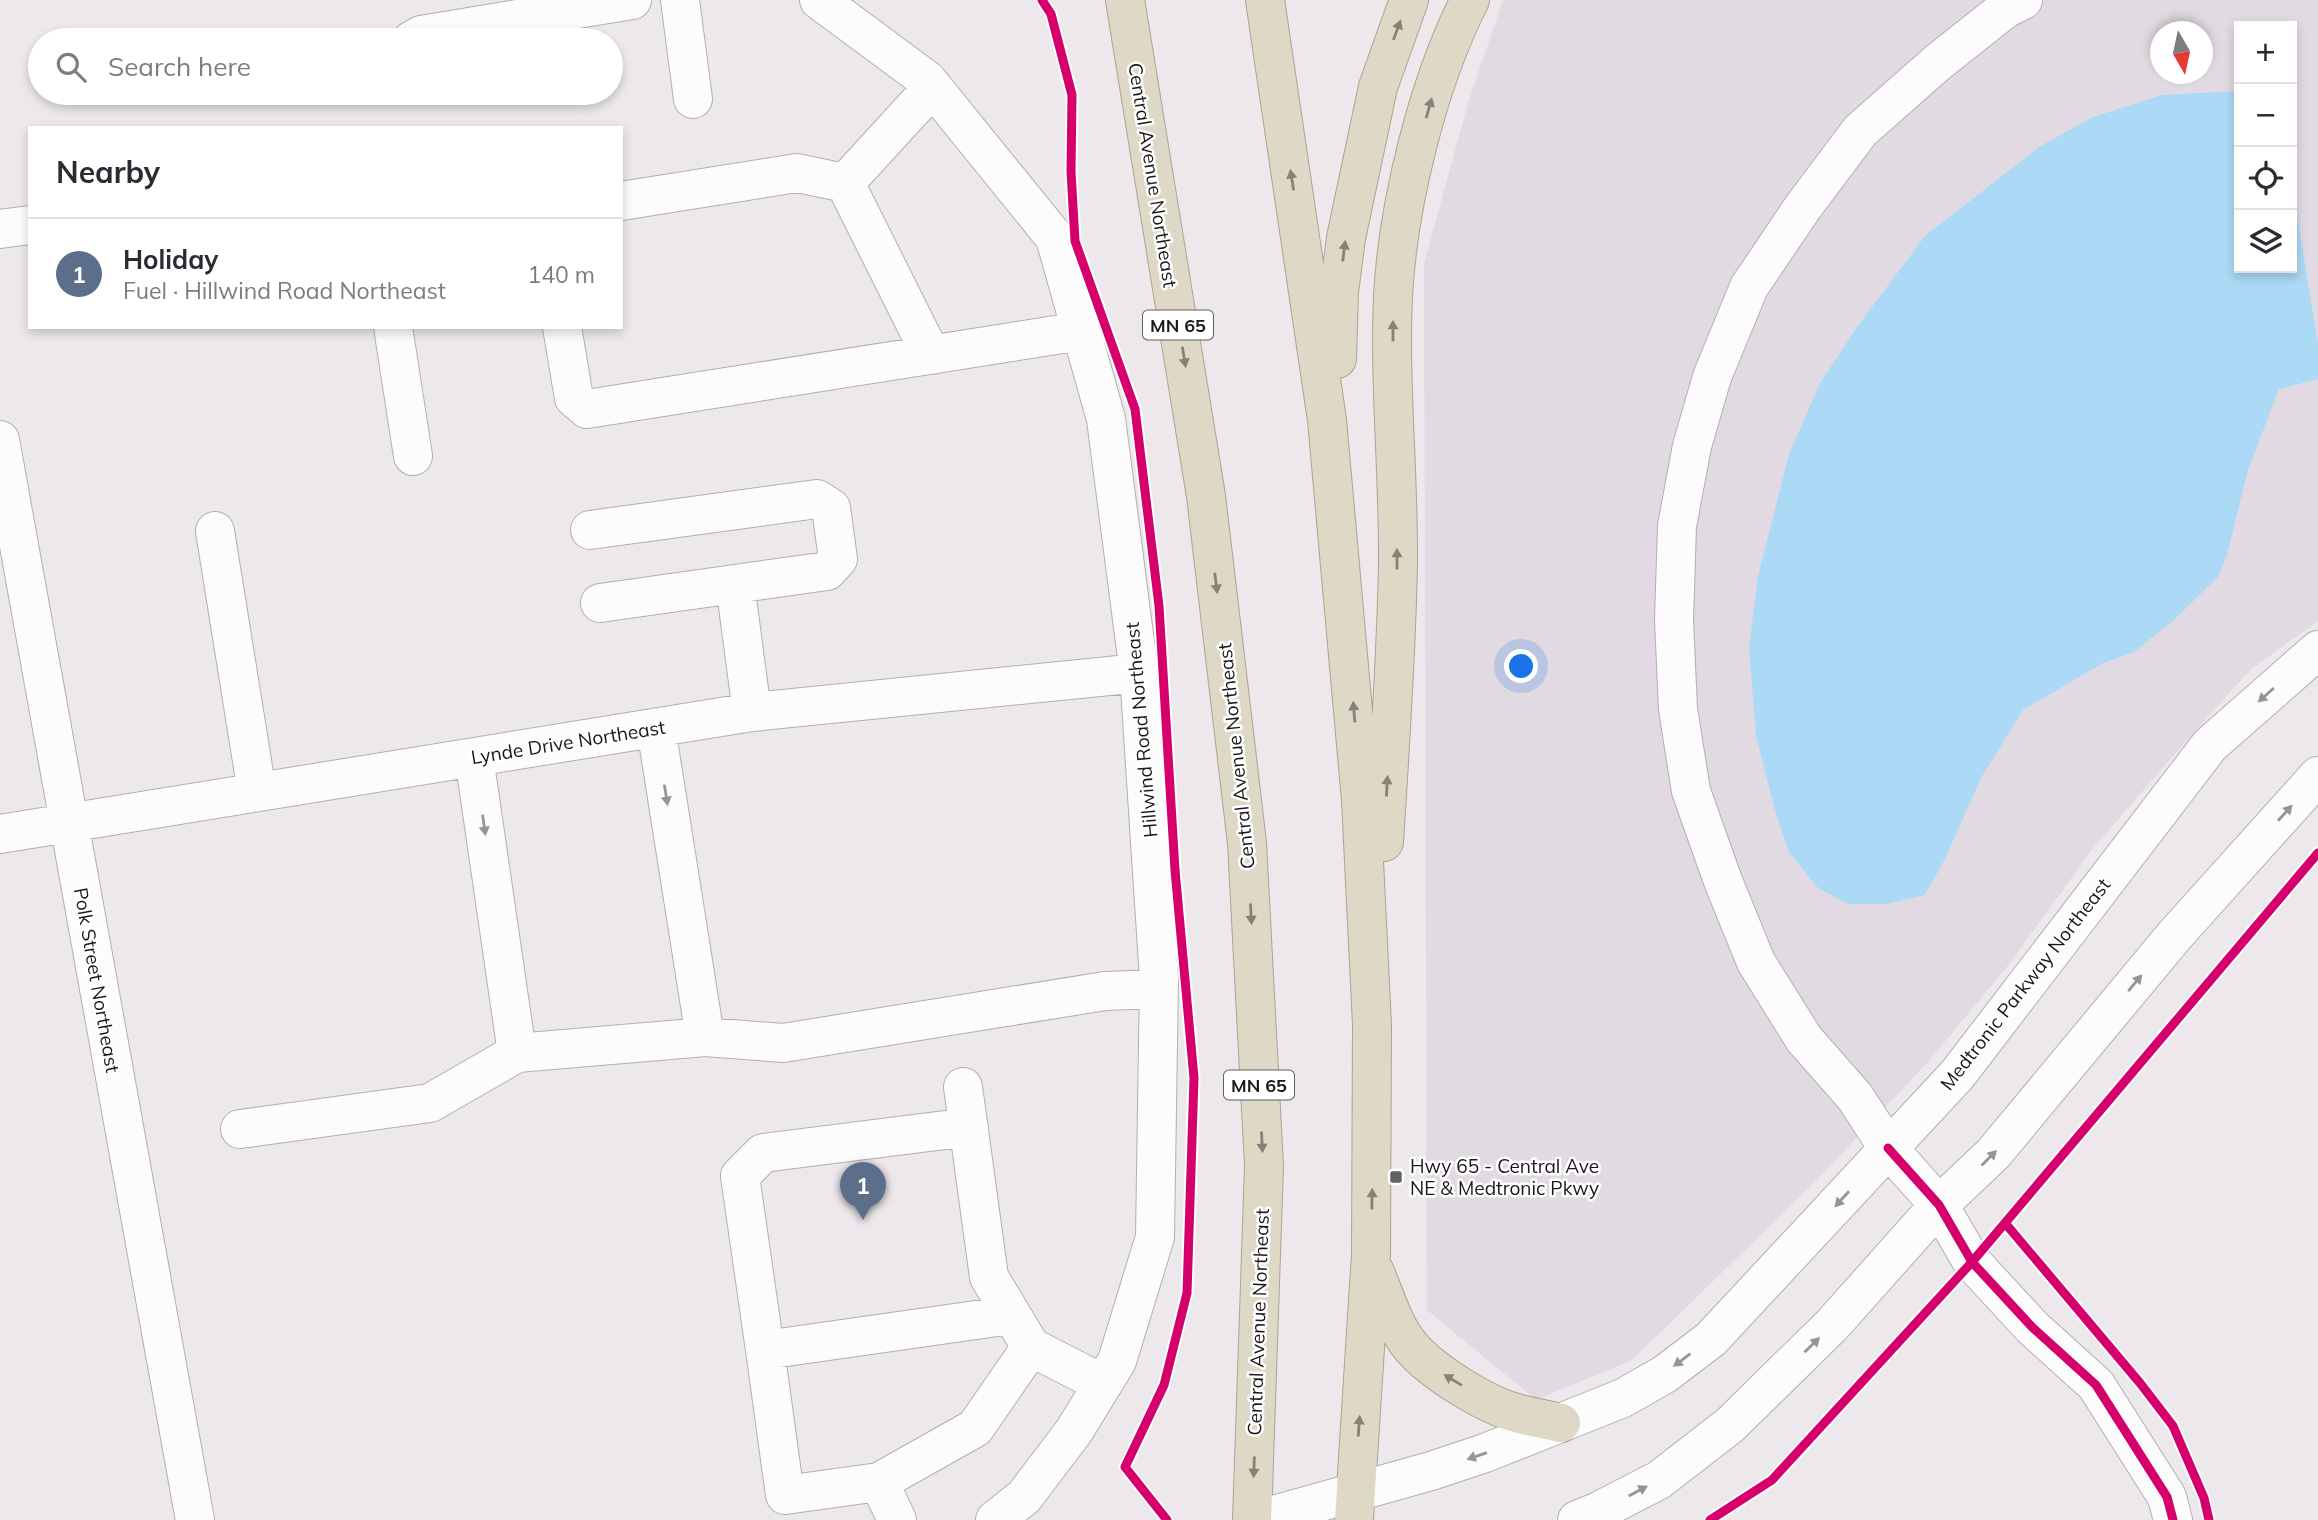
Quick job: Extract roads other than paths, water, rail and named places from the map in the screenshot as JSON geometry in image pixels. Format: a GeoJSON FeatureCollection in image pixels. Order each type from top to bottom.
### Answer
{"type":"FeatureCollection","features":[{"type":"Feature","properties":{"kind":"highway","name":"Central Avenue Northeast"},"geometry":{"type":"LineString","coordinates":[[1125,0],[1206,496],[1247,844],[1264,1166],[1254,1520]]}},
{"type":"Feature","properties":{"kind":"highway"},"geometry":{"type":"LineString","coordinates":[[1265,0],[1318,350],[1333,490],[1361,800],[1372,1025]]}},
{"type":"Feature","properties":{"kind":"highway"},"geometry":{"type":"LineString","coordinates":[[1333,490],[1339,292],[1346,238],[1378,87],[1409,0]]}},
{"type":"Feature","properties":{"kind":"highway"},"geometry":{"type":"LineString","coordinates":[[1354,1507],[1370,1262],[1372,1025],[1398,566],[1393,296],[1406,197],[1438,78],[1470,0]]}},
{"type":"Feature","properties":{"kind":"highway"},"geometry":{"type":"LineString","coordinates":[[1370,1262],[1397,1324],[1411,1347],[1434,1369],[1511,1411],[1561,1423]]}},
{"type":"Feature","properties":{"kind":"street"},"geometry":{"type":"LineString","coordinates":[[458,28],[632,0]]}},
{"type":"Feature","properties":{"kind":"street"},"geometry":{"type":"LineString","coordinates":[[680,0],[693,99]]}},
{"type":"Feature","properties":{"kind":"street","name":"Hillwind Road Northeast"},"geometry":{"type":"LineString","coordinates":[[819,0],[927,80],[1055,238],[1106,419],[1139,673],[1158,989],[1154,1237],[1117,1361],[1074,1431],[1024,1497],[995,1520]]}},
{"type":"Feature","properties":{"kind":"street"},"geometry":{"type":"LineString","coordinates":[[2023,0],[2005,9],[1937,63],[1860,131],[1803,207],[1749,287],[1712,377],[1692,446],[1677,526],[1674,620],[1678,709],[1691,791],[1756,962],[1804,1039],[1855,1097],[1888,1148],[1939,1205],[1972,1262],[2032,1327],[2095,1385],[2167,1497],[2173,1520]]}},
{"type":"Feature","properties":{"kind":"street"},"geometry":{"type":"LineString","coordinates":[[845,183],[933,87]]}},
{"type":"Feature","properties":{"kind":"street"},"geometry":{"type":"LineString","coordinates":[[623,201],[797,173],[845,183]]}},
{"type":"Feature","properties":{"kind":"street"},"geometry":{"type":"LineString","coordinates":[[845,183],[931,355]]}},
{"type":"Feature","properties":{"kind":"street"},"geometry":{"type":"LineString","coordinates":[[0,229],[28,225]]}},
{"type":"Feature","properties":{"kind":"street"},"geometry":{"type":"LineString","coordinates":[[393,329],[413,456]]}},
{"type":"Feature","properties":{"kind":"street"},"geometry":{"type":"LineString","coordinates":[[562,329],[574,398],[587,409],[1081,331]]}},
{"type":"Feature","properties":{"kind":"street","name":"Polk Street Northeast"},"geometry":{"type":"LineString","coordinates":[[0,440],[195,1520]]}},
{"type":"Feature","properties":{"kind":"street"},"geometry":{"type":"LineString","coordinates":[[590,530],[817,499],[831,508],[838,559],[827,571],[600,603]]}},
{"type":"Feature","properties":{"kind":"street"},"geometry":{"type":"LineString","coordinates":[[215,531],[257,792]]}},
{"type":"Feature","properties":{"kind":"street"},"geometry":{"type":"LineString","coordinates":[[735,584],[752,712]]}},
{"type":"Feature","properties":{"kind":"street","name":"Medtronic Parkway Northeast"},"geometry":{"type":"LineString","coordinates":[[1354,1507],[1623,1398],[1665,1374],[1711,1339],[1957,1075],[2210,745],[2318,650]]}},
{"type":"Feature","properties":{"kind":"street","name":"Lynde Drive Northeast"},"geometry":{"type":"LineString","coordinates":[[0,834],[752,712],[1139,673]]}},
{"type":"Feature","properties":{"kind":"street"},"geometry":{"type":"LineString","coordinates":[[656,728],[705,1037]]}},
{"type":"Feature","properties":{"kind":"street"},"geometry":{"type":"LineString","coordinates":[[474,757],[517,1053]]}},
{"type":"Feature","properties":{"kind":"street"},"geometry":{"type":"LineString","coordinates":[[1577,1520],[1659,1480],[1730,1424],[1832,1325],[1939,1205],[1993,1154],[2175,935],[2318,776]]}},
{"type":"Feature","properties":{"kind":"street"},"geometry":{"type":"LineString","coordinates":[[240,1129],[430,1103],[517,1053],[705,1037],[783,1043],[1105,991],[1158,989]]}},
{"type":"Feature","properties":{"kind":"street"},"geometry":{"type":"LineString","coordinates":[[963,1087],[989,1277],[1031,1347],[1103,1384]]}},
{"type":"Feature","properties":{"kind":"street"},"geometry":{"type":"LineString","coordinates":[[968,1127],[763,1153],[740,1177],[785,1495],[879,1482],[975,1427],[1031,1347]]}},
{"type":"Feature","properties":{"kind":"street"},"geometry":{"type":"LineString","coordinates":[[765,1350],[1011,1315]]}},
{"type":"Feature","properties":{"kind":"street"},"geometry":{"type":"LineString","coordinates":[[879,1482],[897,1520]]}},
{"type":"Feature","properties":{"kind":"street","name":"Central Avenue Northeast"},"geometry":{"type":"LineString","coordinates":[[1254,1520],[1354,1507]]}},
{"type":"Feature","properties":{"kind":"water"},"geometry":{"type":"Polygon","coordinates":[[[2234,91],[2234,273],[2297,273],[2297,214],[2318,344],[2318,379],[2279,389],[2248,470],[2227,555],[2218,577],[2174,620],[2134,652],[2103,663],[2023,710],[1981,778],[1945,859],[1925,895],[1886,904],[1848,904],[1818,888],[1789,852],[1776,814],[1756,736],[1749,648],[1758,576],[1789,454],[1820,383],[1857,327],[1925,236],[2039,147],[2093,117],[2162,95],[2234,91]]]}},
{"type":"Feature","properties":{"kind":"place","name":"Hwy 65 - Central Ave NE & Medtronic Pkwy"},"geometry":{"type":"Point","coordinates":[1396,1177]}},
{"type":"Feature","properties":{"kind":"place","name":"Holiday"},"geometry":{"type":"Point","coordinates":[863,1220]}}]}
